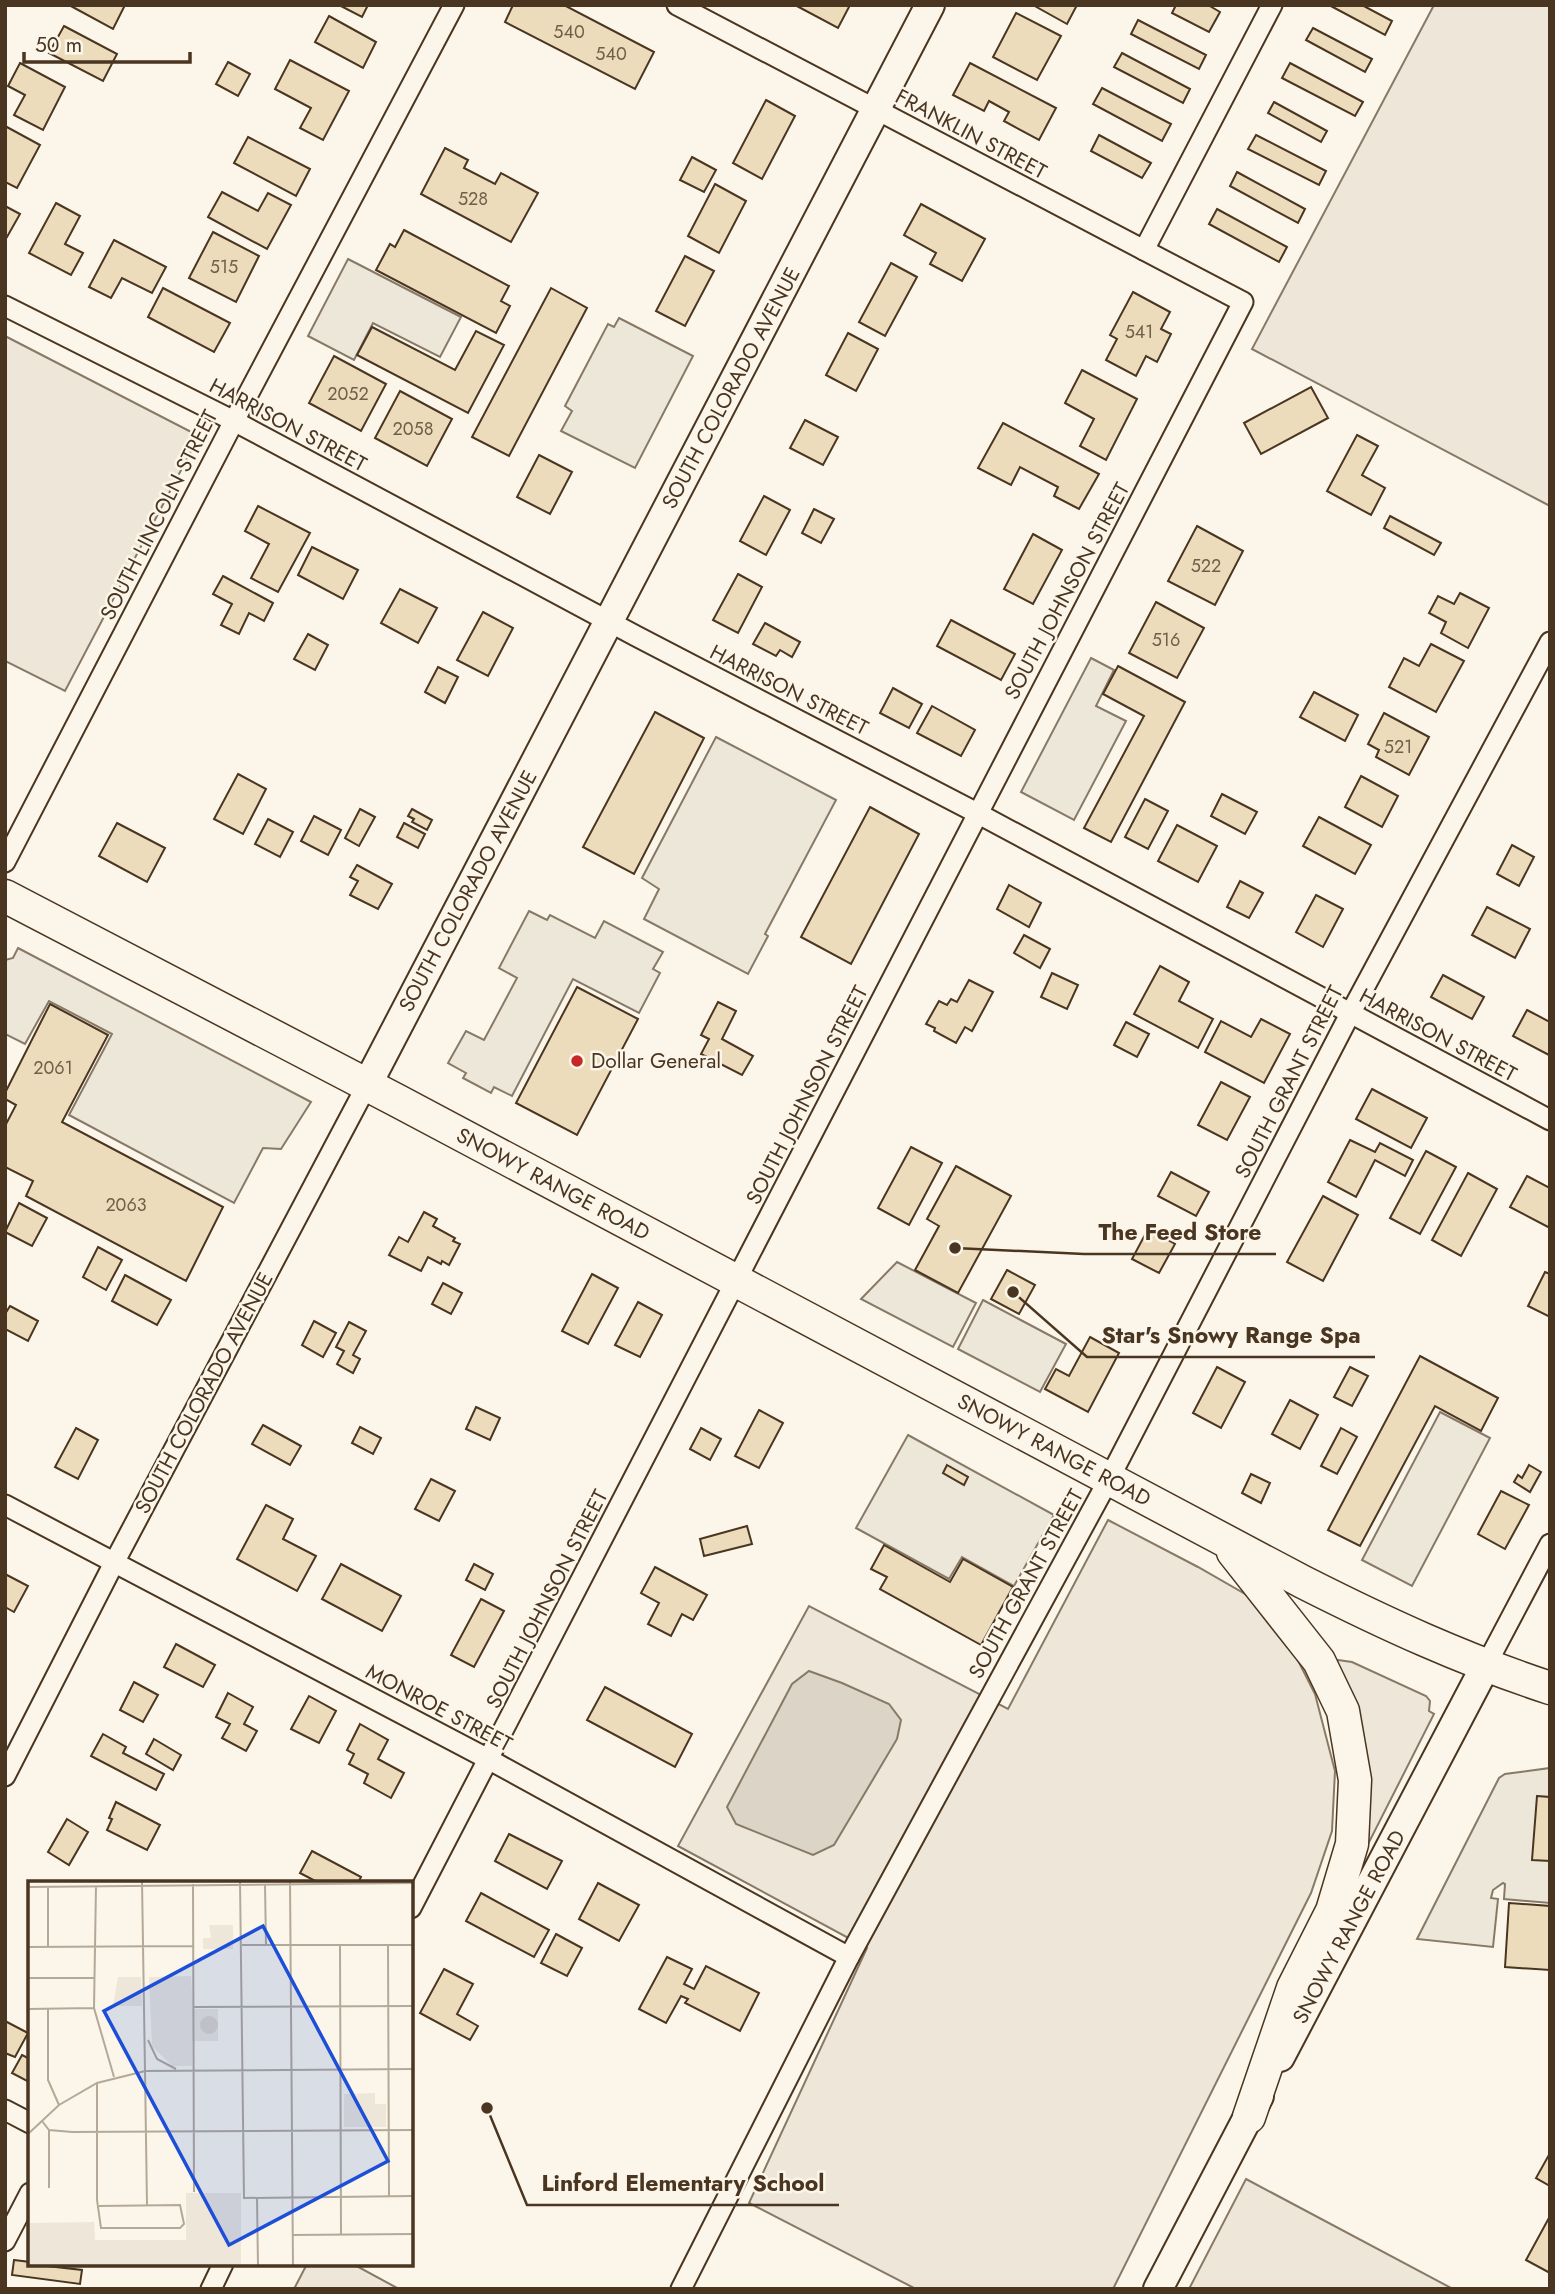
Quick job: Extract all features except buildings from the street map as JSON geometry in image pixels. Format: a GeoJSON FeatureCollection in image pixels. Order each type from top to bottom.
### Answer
{"type":"FeatureCollection","features":[{"type":"Feature","properties":{"kind":"main road","name":"SNOWY RANGE ROAD"},"geometry":{"type":"LineString","coordinates":[[5,896],[1224,1540],[1393,1627],[1486,1667]]}},
{"type":"Feature","properties":{"kind":"main road"},"geometry":{"type":"LineString","coordinates":[[1224,1540],[1319,1661],[1343,1711],[1355,1780],[1352,1844],[1332,1911],[1293,1988],[1248,2117]]}},
{"type":"Feature","properties":{"kind":"main road"},"geometry":{"type":"LineString","coordinates":[[1486,1667],[1550,1688]]}},
{"type":"Feature","properties":{"kind":"street","name":"SOUTH LINCOLN STREET"},"geometry":{"type":"LineString","coordinates":[[5,862],[454,5]]}},
{"type":"Feature","properties":{"kind":"street","name":"FRANKLIN STREET"},"geometry":{"type":"LineString","coordinates":[[677,5],[1243,302]]}},
{"type":"Feature","properties":{"kind":"street","name":"SOUTH COLORADO AVENUE"},"geometry":{"type":"LineString","coordinates":[[5,1776],[930,5]]}},
{"type":"Feature","properties":{"kind":"street"},"geometry":{"type":"LineString","coordinates":[[1144,250],[1272,5]]}},
{"type":"Feature","properties":{"kind":"street","name":"SOUTH JOHNSON STREET"},"geometry":{"type":"LineString","coordinates":[[413,1904],[1243,302]]}},
{"type":"Feature","properties":{"kind":"street","name":"HARRISON STREET"},"geometry":{"type":"LineString","coordinates":[[5,306],[234,421],[609,622],[977,813],[1550,1120]]}},
{"type":"Feature","properties":{"kind":"street","name":"SOUTH GRANT STREET"},"geometry":{"type":"LineString","coordinates":[[681,2289],[849,1957],[1110,1479],[1350,1014],[1550,642]]}},
{"type":"Feature","properties":{"kind":"street","name":"MONROE STREET"},"geometry":{"type":"LineString","coordinates":[[5,1505],[490,1760],[849,1957]]}},
{"type":"Feature","properties":{"kind":"street"},"geometry":{"type":"LineString","coordinates":[[1486,1667],[1550,1544]]}},
{"type":"Feature","properties":{"kind":"street","name":"SNOWY RANGE ROAD"},"geometry":{"type":"LineString","coordinates":[[1158,2289],[1486,1667]]}},
{"type":"Feature","properties":{"kind":"street"},"geometry":{"type":"LineString","coordinates":[[5,2110],[28,2122]]}},
{"type":"Feature","properties":{"kind":"street"},"geometry":{"type":"LineString","coordinates":[[5,2241],[28,2197]]}},
{"type":"Feature","properties":{"kind":"street"},"geometry":{"type":"LineString","coordinates":[[211,2289],[222,2266]]}},
{"type":"Feature","properties":{"kind":"shaded area"},"geometry":{"type":"Polygon","coordinates":[[[1434,5],[1550,5],[1550,506],[1252,349],[1434,5]]]}},
{"type":"Feature","properties":{"kind":"shaded area"},"geometry":{"type":"Polygon","coordinates":[[[348,259],[461,317],[440,357],[373,323],[354,360],[308,336],[348,259]]]}},
{"type":"Feature","properties":{"kind":"shaded area"},"geometry":{"type":"Polygon","coordinates":[[[619,318],[693,356],[635,468],[561,431],[572,411],[565,406],[608,324],[614,327],[619,318]]]}},
{"type":"Feature","properties":{"kind":"shaded area"},"geometry":{"type":"Polygon","coordinates":[[[5,336],[199,436],[65,691],[5,661],[5,336]]]}},
{"type":"Feature","properties":{"kind":"shaded area"},"geometry":{"type":"Polygon","coordinates":[[[1091,658],[1114,670],[1096,706],[1126,721],[1074,820],[1021,792],[1091,658]]]}},
{"type":"Feature","properties":{"kind":"shaded area"},"geometry":{"type":"Polygon","coordinates":[[[716,737],[836,800],[765,934],[768,936],[748,974],[644,919],[659,889],[642,878],[716,737]]]}},
{"type":"Feature","properties":{"kind":"shaded area"},"geometry":{"type":"Polygon","coordinates":[[[529,911],[547,920],[550,915],[595,938],[604,921],[663,952],[653,969],[660,973],[639,1013],[573,979],[512,1096],[494,1087],[491,1093],[463,1078],[466,1073],[448,1063],[466,1031],[484,1040],[517,978],[499,968],[529,911]]]}},
{"type":"Feature","properties":{"kind":"shaded area"},"geometry":{"type":"Polygon","coordinates":[[[18,948],[311,1102],[281,1149],[263,1148],[234,1203],[69,1115],[112,1034],[49,1001],[25,1044],[5,1034],[5,960],[13,958],[18,948]]]}},
{"type":"Feature","properties":{"kind":"shaded area"},"geometry":{"type":"Polygon","coordinates":[[[897,1262],[976,1303],[953,1347],[861,1299],[897,1262]]]}},
{"type":"Feature","properties":{"kind":"shaded area"},"geometry":{"type":"Polygon","coordinates":[[[983,1300],[1066,1344],[1040,1392],[958,1349],[983,1300]]]}},
{"type":"Feature","properties":{"kind":"shaded area"},"geometry":{"type":"Polygon","coordinates":[[[1440,1412],[1490,1438],[1412,1586],[1362,1560],[1440,1412]]]}},
{"type":"Feature","properties":{"kind":"shaded area"},"geometry":{"type":"Polygon","coordinates":[[[908,1435],[1054,1515],[1014,1586],[962,1557],[949,1579],[856,1528],[908,1435]]]}},
{"type":"Feature","properties":{"kind":"shaded area"},"geometry":{"type":"Polygon","coordinates":[[[1108,1520],[1259,1602],[1282,1629],[1315,1694],[1335,1771],[1332,1831],[1311,1893],[1113,2289],[916,2289],[749,2203],[867,1948],[678,1846],[809,1606],[1008,1709],[1108,1520]]]}},
{"type":"Feature","properties":{"kind":"shaded area"},"geometry":{"type":"Polygon","coordinates":[[[1338,1660],[1352,1662],[1426,1696],[1430,1701],[1429,1711],[1434,1714],[1360,1860],[1335,1663],[1338,1660]]]}},
{"type":"Feature","properties":{"kind":"shaded area"},"geometry":{"type":"Polygon","coordinates":[[[809,1671],[889,1704],[901,1720],[897,1739],[834,1845],[813,1855],[736,1824],[727,1807],[792,1684],[809,1671]]]}},
{"type":"Feature","properties":{"kind":"shaded area"},"geometry":{"type":"Polygon","coordinates":[[[1550,1768],[1550,1903],[1504,1899],[1503,1883],[1493,1890],[1491,1898],[1498,1899],[1493,1947],[1417,1939],[1499,1778],[1505,1774],[1550,1768]]]}},
{"type":"Feature","properties":{"kind":"shaded area"},"geometry":{"type":"Polygon","coordinates":[[[1246,2179],[1453,2289],[1189,2289],[1246,2179]]]}},
{"type":"Feature","properties":{"kind":"shaded area"},"geometry":{"type":"Polygon","coordinates":[[[306,2266],[357,2266],[399,2289],[294,2289],[306,2266]]]}},
{"type":"Feature","properties":{"kind":"place","name":"Dollar General"},"geometry":{"type":"Point","coordinates":[577,1061]}},
{"type":"Feature","properties":{"kind":"place","name":"The Feed Store"},"geometry":{"type":"Point","coordinates":[955,1248]}},
{"type":"Feature","properties":{"kind":"place","name":"Star's Snowy Range Spa"},"geometry":{"type":"Point","coordinates":[1013,1292]}},
{"type":"Feature","properties":{"kind":"place","name":"Linford Elementary School"},"geometry":{"type":"Point","coordinates":[487,2108]}}]}
